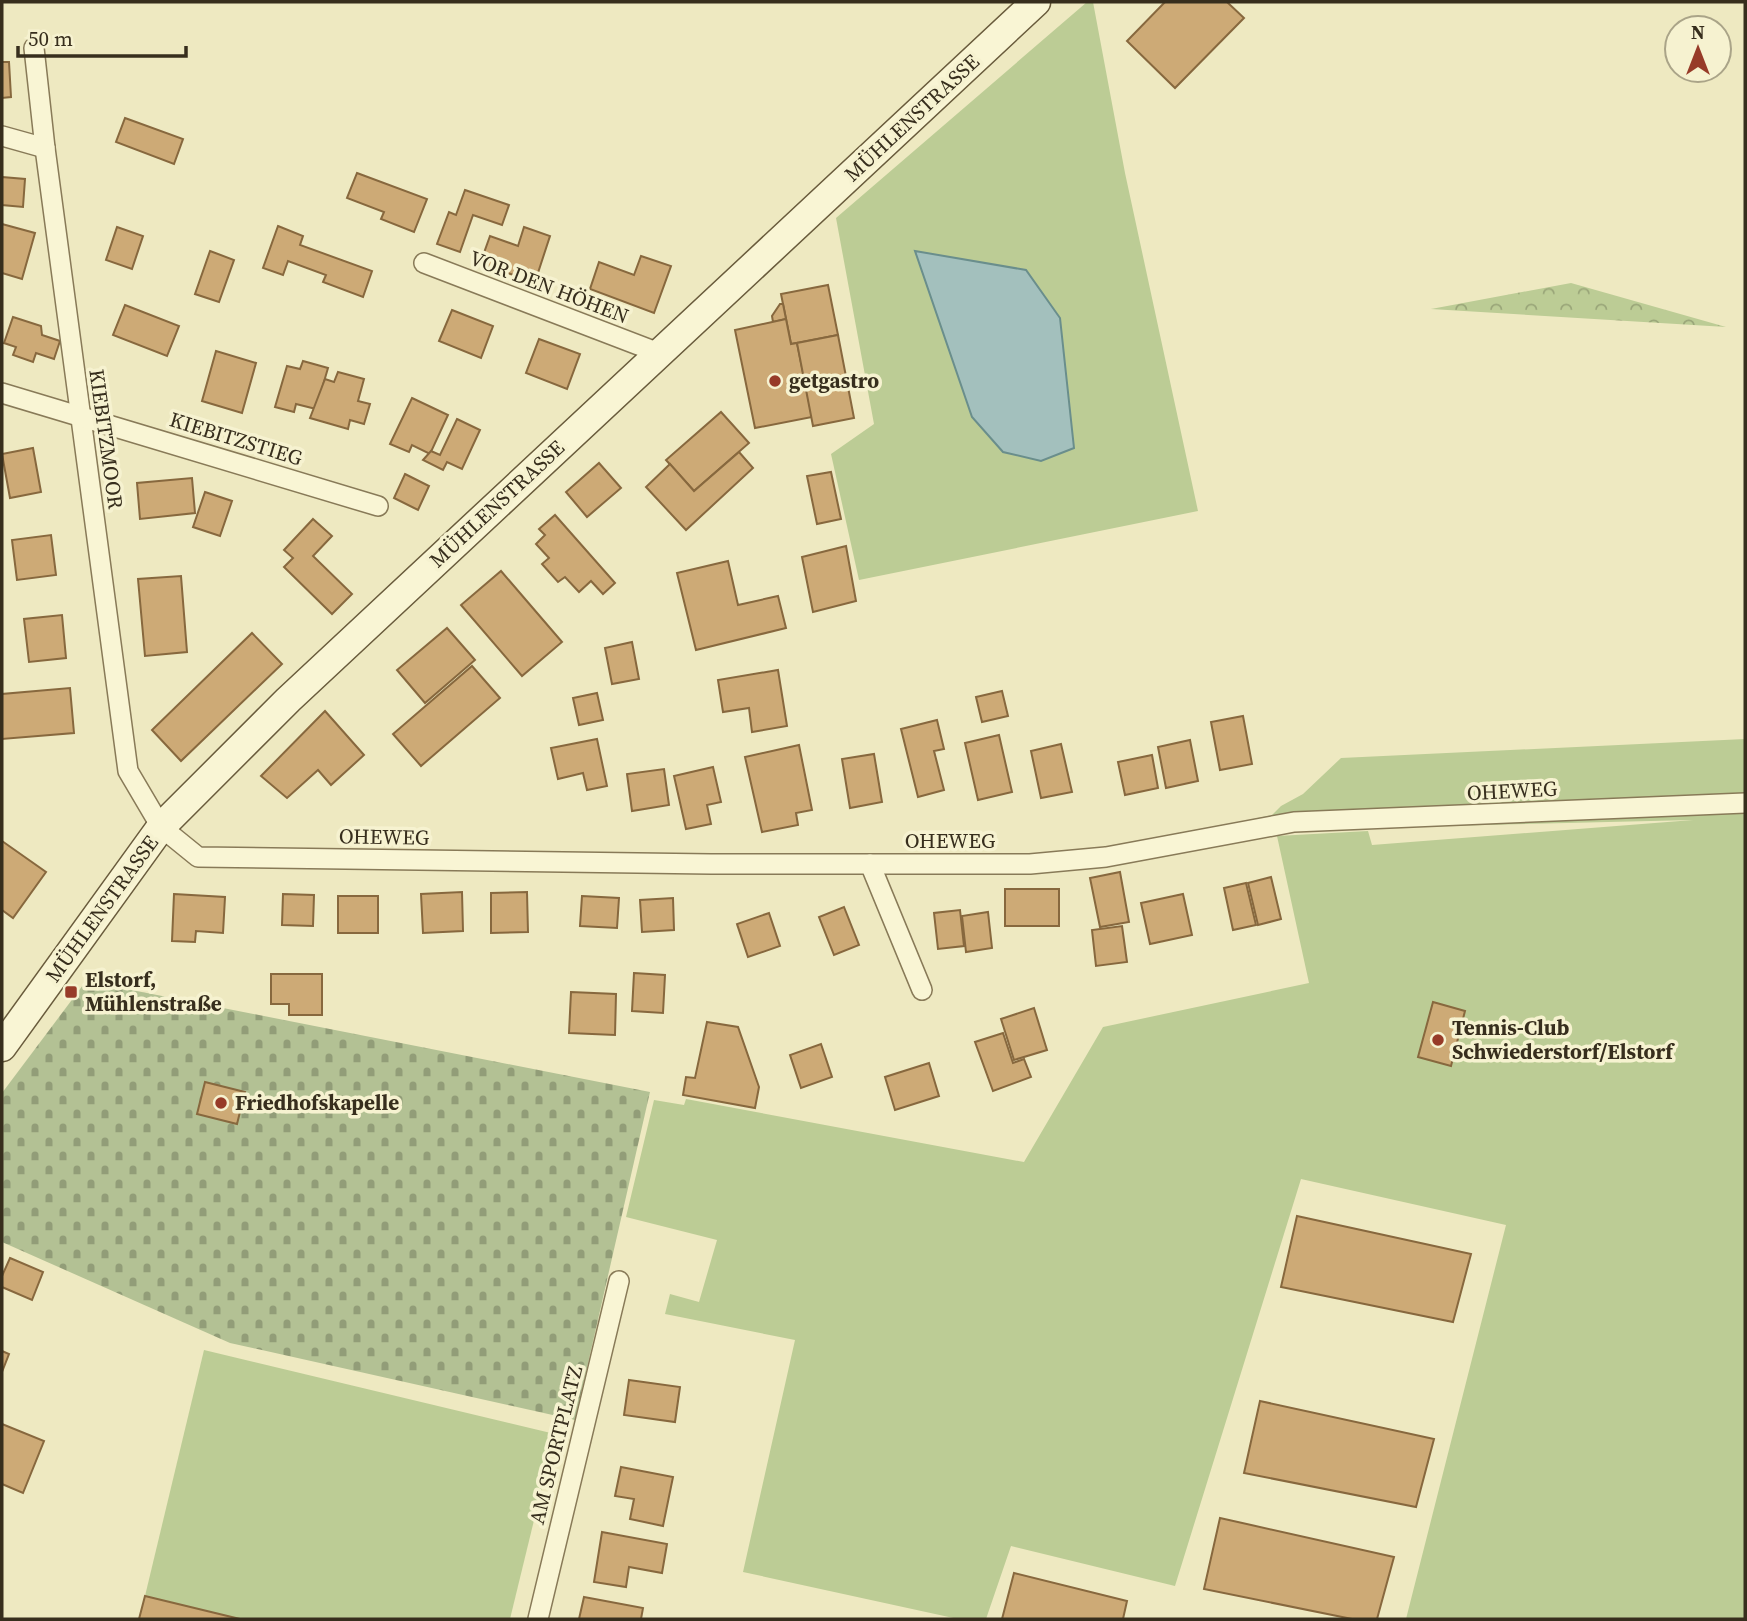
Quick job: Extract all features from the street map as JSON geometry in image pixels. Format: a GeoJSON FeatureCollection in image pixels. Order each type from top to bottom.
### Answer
{"type":"FeatureCollection","features":[{"type":"Feature","properties":{"kind":"main road","name":"MÜHLENSTRASSE"},"geometry":{"type":"LineString","coordinates":[[2,1047],[161,828],[288,699],[1036,2]]}},
{"type":"Feature","properties":{"kind":"street","name":"KIEBITZMOOR"},"geometry":{"type":"LineString","coordinates":[[34,48],[128,771],[161,828]]}},
{"type":"Feature","properties":{"kind":"street"},"geometry":{"type":"LineString","coordinates":[[2,136],[45,148]]}},
{"type":"Feature","properties":{"kind":"street","name":"VOR DEN HÖHEN"},"geometry":{"type":"LineString","coordinates":[[424,263],[659,353]]}},
{"type":"Feature","properties":{"kind":"street","name":"KIEBITZSTIEG"},"geometry":{"type":"LineString","coordinates":[[2,393],[378,506]]}},
{"type":"Feature","properties":{"kind":"street","name":"OHEWEG"},"geometry":{"type":"LineString","coordinates":[[161,828],[198,857],[870,864],[1074,862],[1294,822],[1745,803]]}},
{"type":"Feature","properties":{"kind":"street"},"geometry":{"type":"LineString","coordinates":[[870,864],[922,990]]}},
{"type":"Feature","properties":{"kind":"street","name":"AM SPORTPLATZ"},"geometry":{"type":"LineString","coordinates":[[538,1619],[619,1281]]}},
{"type":"Feature","properties":{"kind":"green space"},"geometry":{"type":"Polygon","coordinates":[[[1087,2],[1093,2],[1125,173],[1198,511],[859,580],[831,454],[874,424],[836,218],[1087,2]]]}},
{"type":"Feature","properties":{"kind":"green space"},"geometry":{"type":"Polygon","coordinates":[[[1571,283],[1726,327],[1431,309],[1571,283]]]}},
{"type":"Feature","properties":{"kind":"green space"},"geometry":{"type":"Polygon","coordinates":[[[1745,739],[1745,1619],[1406,1619],[1506,1225],[1301,1179],[1175,1586],[1011,1546],[986,1619],[958,1619],[743,1572],[795,1340],[665,1314],[670,1294],[699,1302],[717,1240],[626,1217],[654,1100],[684,1105],[686,1099],[1024,1162],[1103,1027],[1309,983],[1277,836],[1368,831],[1372,845],[1693,820],[1238,831],[1105,851],[1272,815],[1281,806],[1303,794],[1341,758],[1745,739]]]}},
{"type":"Feature","properties":{"kind":"green space"},"geometry":{"type":"Polygon","coordinates":[[[86,981],[650,1092],[575,1420],[230,1343],[2,1242],[2,1093],[86,981]]]}},
{"type":"Feature","properties":{"kind":"green space"},"geometry":{"type":"Polygon","coordinates":[[[204,1350],[555,1434],[510,1619],[240,1619],[145,1596],[204,1350]]]}},
{"type":"Feature","properties":{"kind":"water"},"geometry":{"type":"Polygon","coordinates":[[[915,251],[1026,270],[1060,318],[1074,448],[1041,461],[1003,452],[972,417],[915,251]]]}},
{"type":"Feature","properties":{"kind":"building"},"geometry":{"type":"Polygon","coordinates":[[[1165,2],[1227,2],[1244,18],[1175,88],[1127,41],[1165,2]]]}},
{"type":"Feature","properties":{"kind":"building"},"geometry":{"type":"Polygon","coordinates":[[[2,62],[9,62],[11,97],[2,98],[2,62]]]}},
{"type":"Feature","properties":{"kind":"building"},"geometry":{"type":"Polygon","coordinates":[[[125,118],[183,139],[174,164],[116,142],[125,118]]]}},
{"type":"Feature","properties":{"kind":"building"},"geometry":{"type":"Polygon","coordinates":[[[357,173],[427,199],[414,232],[381,219],[384,212],[347,198],[357,173]]]}},
{"type":"Feature","properties":{"kind":"building"},"geometry":{"type":"Polygon","coordinates":[[[2,177],[25,179],[23,207],[2,205],[2,177]]]}},
{"type":"Feature","properties":{"kind":"building"},"geometry":{"type":"Polygon","coordinates":[[[465,190],[509,205],[502,225],[473,215],[460,252],[437,244],[449,212],[456,215],[465,190]]]}},
{"type":"Feature","properties":{"kind":"building"},"geometry":{"type":"Polygon","coordinates":[[[2,224],[35,233],[22,279],[2,273],[2,224]]]}},
{"type":"Feature","properties":{"kind":"building"},"geometry":{"type":"Polygon","coordinates":[[[278,226],[303,236],[300,245],[372,271],[363,297],[323,282],[326,275],[288,261],[283,275],[263,268],[278,226]]]}},
{"type":"Feature","properties":{"kind":"building"},"geometry":{"type":"Polygon","coordinates":[[[117,227],[143,236],[132,269],[106,260],[117,227]]]}},
{"type":"Feature","properties":{"kind":"building"},"geometry":{"type":"Polygon","coordinates":[[[524,227],[550,236],[535,282],[480,264],[490,236],[518,246],[524,227]]]}},
{"type":"Feature","properties":{"kind":"building"},"geometry":{"type":"Polygon","coordinates":[[[210,251],[234,260],[219,302],[195,294],[210,251]]]}},
{"type":"Feature","properties":{"kind":"building"},"geometry":{"type":"Polygon","coordinates":[[[641,256],[671,266],[654,313],[590,289],[599,262],[634,275],[641,256]]]}},
{"type":"Feature","properties":{"kind":"building"},"geometry":{"type":"Polygon","coordinates":[[[828,285],[838,335],[791,344],[781,294],[828,285]]]}},
{"type":"Feature","properties":{"kind":"building"},"geometry":{"type":"Polygon","coordinates":[[[780,304],[783,304],[786,319],[773,322],[772,316],[780,304]]]}},
{"type":"Feature","properties":{"kind":"building"},"geometry":{"type":"Polygon","coordinates":[[[125,305],[179,326],[167,356],[113,335],[125,305]]]}},
{"type":"Feature","properties":{"kind":"building"},"geometry":{"type":"Polygon","coordinates":[[[452,310],[493,326],[481,358],[439,341],[452,310]]]}},
{"type":"Feature","properties":{"kind":"building"},"geometry":{"type":"Polygon","coordinates":[[[13,317],[41,326],[42,335],[60,341],[54,359],[36,353],[33,362],[13,355],[16,347],[4,343],[13,317]]]}},
{"type":"Feature","properties":{"kind":"building","name":"getgastro"},"geometry":{"type":"Polygon","coordinates":[[[786,319],[791,344],[797,343],[812,417],[755,428],[735,330],[786,319]]]}},
{"type":"Feature","properties":{"kind":"building"},"geometry":{"type":"Polygon","coordinates":[[[838,335],[854,418],[813,426],[797,343],[838,335]]]}},
{"type":"Feature","properties":{"kind":"building"},"geometry":{"type":"Polygon","coordinates":[[[539,339],[580,354],[567,389],[526,373],[539,339]]]}},
{"type":"Feature","properties":{"kind":"building"},"geometry":{"type":"Polygon","coordinates":[[[216,351],[256,363],[242,413],[202,401],[216,351]]]}},
{"type":"Feature","properties":{"kind":"building"},"geometry":{"type":"Polygon","coordinates":[[[303,361],[328,368],[316,409],[296,404],[294,412],[275,407],[287,366],[300,369],[303,361]]]}},
{"type":"Feature","properties":{"kind":"building"},"geometry":{"type":"Polygon","coordinates":[[[338,372],[364,379],[358,401],[370,404],[364,424],[350,420],[348,429],[310,418],[325,379],[334,382],[338,372]]]}},
{"type":"Feature","properties":{"kind":"building"},"geometry":{"type":"Polygon","coordinates":[[[412,398],[448,415],[430,454],[412,445],[409,452],[390,444],[412,398]]]}},
{"type":"Feature","properties":{"kind":"building"},"geometry":{"type":"Polygon","coordinates":[[[721,412],[749,443],[694,491],[666,460],[721,412]]]}},
{"type":"Feature","properties":{"kind":"building"},"geometry":{"type":"Polygon","coordinates":[[[457,419],[480,430],[462,469],[447,462],[443,470],[423,460],[431,451],[440,455],[457,419]]]}},
{"type":"Feature","properties":{"kind":"building"},"geometry":{"type":"Polygon","coordinates":[[[33,448],[41,492],[10,498],[2,454],[33,448]]]}},
{"type":"Feature","properties":{"kind":"building"},"geometry":{"type":"Polygon","coordinates":[[[739,452],[753,468],[686,530],[646,487],[670,464],[694,491],[739,452]]]}},
{"type":"Feature","properties":{"kind":"building"},"geometry":{"type":"Polygon","coordinates":[[[599,463],[621,488],[587,517],[566,492],[599,463]]]}},
{"type":"Feature","properties":{"kind":"building"},"geometry":{"type":"Polygon","coordinates":[[[831,472],[841,519],[817,524],[807,476],[831,472]]]}},
{"type":"Feature","properties":{"kind":"building"},"geometry":{"type":"Polygon","coordinates":[[[405,474],[429,486],[418,510],[394,498],[405,474]]]}},
{"type":"Feature","properties":{"kind":"building"},"geometry":{"type":"Polygon","coordinates":[[[192,478],[195,513],[140,519],[137,483],[192,478]]]}},
{"type":"Feature","properties":{"kind":"building"},"geometry":{"type":"Polygon","coordinates":[[[205,492],[232,501],[220,536],[193,527],[205,492]]]}},
{"type":"Feature","properties":{"kind":"building"},"geometry":{"type":"Polygon","coordinates":[[[555,515],[615,583],[603,594],[591,581],[579,592],[565,577],[558,582],[542,564],[549,558],[536,544],[545,535],[539,529],[555,515]]]}},
{"type":"Feature","properties":{"kind":"building"},"geometry":{"type":"Polygon","coordinates":[[[313,519],[332,536],[313,556],[352,594],[332,614],[284,567],[293,558],[284,550],[313,519]]]}},
{"type":"Feature","properties":{"kind":"building"},"geometry":{"type":"Polygon","coordinates":[[[51,535],[56,575],[17,580],[12,540],[51,535]]]}},
{"type":"Feature","properties":{"kind":"building"},"geometry":{"type":"Polygon","coordinates":[[[846,546],[856,601],[813,612],[802,557],[846,546]]]}},
{"type":"Feature","properties":{"kind":"building"},"geometry":{"type":"Polygon","coordinates":[[[728,561],[738,605],[778,596],[786,628],[696,650],[677,573],[728,561]]]}},
{"type":"Feature","properties":{"kind":"building"},"geometry":{"type":"Polygon","coordinates":[[[501,571],[562,642],[522,676],[461,605],[501,571]]]}},
{"type":"Feature","properties":{"kind":"building"},"geometry":{"type":"Polygon","coordinates":[[[181,576],[187,652],[145,656],[138,579],[181,576]]]}},
{"type":"Feature","properties":{"kind":"building"},"geometry":{"type":"Polygon","coordinates":[[[62,615],[66,658],[29,662],[24,619],[62,615]]]}},
{"type":"Feature","properties":{"kind":"building"},"geometry":{"type":"Polygon","coordinates":[[[447,628],[475,660],[425,703],[397,670],[447,628]]]}},
{"type":"Feature","properties":{"kind":"building"},"geometry":{"type":"Polygon","coordinates":[[[252,633],[282,664],[181,761],[152,730],[252,633]]]}},
{"type":"Feature","properties":{"kind":"building"},"geometry":{"type":"Polygon","coordinates":[[[632,642],[639,679],[612,684],[605,648],[632,642]]]}},
{"type":"Feature","properties":{"kind":"building"},"geometry":{"type":"Polygon","coordinates":[[[472,666],[500,698],[421,766],[393,734],[472,666]]]}},
{"type":"Feature","properties":{"kind":"building"},"geometry":{"type":"Polygon","coordinates":[[[778,670],[787,726],[752,732],[749,708],[723,712],[718,680],[778,670]]]}},
{"type":"Feature","properties":{"kind":"building"},"geometry":{"type":"Polygon","coordinates":[[[70,688],[74,733],[2,739],[2,694],[70,688]]]}},
{"type":"Feature","properties":{"kind":"building"},"geometry":{"type":"Polygon","coordinates":[[[1002,691],[1008,716],[982,722],[976,697],[1002,691]]]}},
{"type":"Feature","properties":{"kind":"building"},"geometry":{"type":"Polygon","coordinates":[[[597,693],[603,720],[579,725],[573,698],[597,693]]]}},
{"type":"Feature","properties":{"kind":"building"},"geometry":{"type":"Polygon","coordinates":[[[325,711],[364,755],[331,785],[318,770],[287,798],[261,776],[325,711]]]}},
{"type":"Feature","properties":{"kind":"building"},"geometry":{"type":"Polygon","coordinates":[[[1243,716],[1252,764],[1220,770],[1211,722],[1243,716]]]}},
{"type":"Feature","properties":{"kind":"building"},"geometry":{"type":"Polygon","coordinates":[[[937,720],[944,749],[934,751],[944,790],[918,797],[901,729],[937,720]]]}},
{"type":"Feature","properties":{"kind":"building"},"geometry":{"type":"Polygon","coordinates":[[[999,735],[1012,792],[978,800],[965,743],[999,735]]]}},
{"type":"Feature","properties":{"kind":"building"},"geometry":{"type":"Polygon","coordinates":[[[597,739],[607,786],[587,790],[583,773],[558,779],[551,748],[597,739]]]}},
{"type":"Feature","properties":{"kind":"building"},"geometry":{"type":"Polygon","coordinates":[[[1190,740],[1198,781],[1166,788],[1158,747],[1190,740]]]}},
{"type":"Feature","properties":{"kind":"building"},"geometry":{"type":"Polygon","coordinates":[[[1061,744],[1072,792],[1041,798],[1031,751],[1061,744]]]}},
{"type":"Feature","properties":{"kind":"building"},"geometry":{"type":"Polygon","coordinates":[[[799,745],[812,810],[796,813],[798,825],[762,832],[745,757],[799,745]]]}},
{"type":"Feature","properties":{"kind":"building"},"geometry":{"type":"Polygon","coordinates":[[[874,754],[882,802],[850,808],[842,759],[874,754]]]}},
{"type":"Feature","properties":{"kind":"building"},"geometry":{"type":"Polygon","coordinates":[[[1152,755],[1158,788],[1125,795],[1118,762],[1152,755]]]}},
{"type":"Feature","properties":{"kind":"building"},"geometry":{"type":"Polygon","coordinates":[[[713,767],[721,802],[707,805],[711,824],[686,829],[674,776],[713,767]]]}},
{"type":"Feature","properties":{"kind":"building"},"geometry":{"type":"Polygon","coordinates":[[[664,769],[669,805],[632,811],[627,774],[664,769]]]}},
{"type":"Feature","properties":{"kind":"building"},"geometry":{"type":"Polygon","coordinates":[[[2,841],[46,872],[13,918],[2,910],[2,841]]]}},
{"type":"Feature","properties":{"kind":"building"},"geometry":{"type":"Polygon","coordinates":[[[1120,872],[1129,922],[1100,927],[1090,878],[1120,872]]]}},
{"type":"Feature","properties":{"kind":"building"},"geometry":{"type":"Polygon","coordinates":[[[1271,877],[1281,919],[1258,925],[1248,883],[1271,877]]]}},
{"type":"Feature","properties":{"kind":"building"},"geometry":{"type":"Polygon","coordinates":[[[1246,883],[1256,925],[1233,930],[1224,888],[1246,883]]]}},
{"type":"Feature","properties":{"kind":"building"},"geometry":{"type":"Polygon","coordinates":[[[1005,889],[1059,889],[1059,926],[1005,926],[1005,889]]]}},
{"type":"Feature","properties":{"kind":"building"},"geometry":{"type":"Polygon","coordinates":[[[462,892],[463,931],[423,933],[421,894],[462,892]]]}},
{"type":"Feature","properties":{"kind":"building"},"geometry":{"type":"Polygon","coordinates":[[[527,892],[528,932],[491,933],[491,893],[527,892]]]}},
{"type":"Feature","properties":{"kind":"building"},"geometry":{"type":"Polygon","coordinates":[[[174,894],[225,897],[223,933],[196,931],[195,942],[172,941],[174,894]]]}},
{"type":"Feature","properties":{"kind":"building"},"geometry":{"type":"Polygon","coordinates":[[[283,894],[314,895],[313,926],[282,925],[283,894]]]}},
{"type":"Feature","properties":{"kind":"building"},"geometry":{"type":"Polygon","coordinates":[[[1183,894],[1192,935],[1150,944],[1141,903],[1183,894]]]}},
{"type":"Feature","properties":{"kind":"building"},"geometry":{"type":"Polygon","coordinates":[[[338,896],[378,896],[378,933],[338,933],[338,896]]]}},
{"type":"Feature","properties":{"kind":"building"},"geometry":{"type":"Polygon","coordinates":[[[582,896],[619,898],[617,928],[580,926],[582,896]]]}},
{"type":"Feature","properties":{"kind":"building"},"geometry":{"type":"Polygon","coordinates":[[[673,898],[674,930],[642,932],[640,900],[673,898]]]}},
{"type":"Feature","properties":{"kind":"building"},"geometry":{"type":"Polygon","coordinates":[[[844,907],[859,945],[834,955],[819,917],[844,907]]]}},
{"type":"Feature","properties":{"kind":"building"},"geometry":{"type":"Polygon","coordinates":[[[960,910],[964,946],[938,949],[934,913],[960,910]]]}},
{"type":"Feature","properties":{"kind":"building"},"geometry":{"type":"Polygon","coordinates":[[[988,912],[992,948],[966,952],[962,916],[988,912]]]}},
{"type":"Feature","properties":{"kind":"building"},"geometry":{"type":"Polygon","coordinates":[[[769,913],[780,946],[748,957],[737,924],[769,913]]]}},
{"type":"Feature","properties":{"kind":"building"},"geometry":{"type":"Polygon","coordinates":[[[1122,926],[1127,962],[1096,966],[1092,930],[1122,926]]]}},
{"type":"Feature","properties":{"kind":"building"},"geometry":{"type":"Polygon","coordinates":[[[634,973],[665,975],[663,1013],[632,1011],[634,973]]]}},
{"type":"Feature","properties":{"kind":"building"},"geometry":{"type":"Polygon","coordinates":[[[271,974],[322,974],[322,1015],[289,1015],[289,1004],[271,1004],[271,974]]]}},
{"type":"Feature","properties":{"kind":"building"},"geometry":{"type":"Polygon","coordinates":[[[571,992],[616,994],[615,1035],[569,1033],[571,992]]]}},
{"type":"Feature","properties":{"kind":"building","name":"Tennis-Club Schwiederstorf/Elstorf"},"geometry":{"type":"Polygon","coordinates":[[[1433,1002],[1465,1011],[1451,1066],[1418,1057],[1433,1002]]]}},
{"type":"Feature","properties":{"kind":"building"},"geometry":{"type":"Polygon","coordinates":[[[1034,1008],[1047,1050],[1014,1060],[1001,1019],[1034,1008]]]}},
{"type":"Feature","properties":{"kind":"building"},"geometry":{"type":"Polygon","coordinates":[[[707,1022],[738,1027],[759,1087],[755,1108],[683,1095],[686,1077],[695,1078],[707,1022]]]}},
{"type":"Feature","properties":{"kind":"building"},"geometry":{"type":"Polygon","coordinates":[[[1003,1033],[1013,1063],[1024,1059],[1031,1077],[993,1091],[975,1042],[1003,1033]]]}},
{"type":"Feature","properties":{"kind":"building"},"geometry":{"type":"Polygon","coordinates":[[[821,1044],[832,1077],[801,1088],[790,1055],[821,1044]]]}},
{"type":"Feature","properties":{"kind":"building"},"geometry":{"type":"Polygon","coordinates":[[[929,1063],[939,1096],[895,1110],[885,1077],[929,1063]]]}},
{"type":"Feature","properties":{"kind":"building","name":"Friedhofskapelle"},"geometry":{"type":"Polygon","coordinates":[[[205,1082],[245,1092],[237,1124],[197,1114],[205,1082]]]}},
{"type":"Feature","properties":{"kind":"building"},"geometry":{"type":"Polygon","coordinates":[[[1297,1216],[1471,1254],[1453,1322],[1281,1287],[1297,1216]]]}},
{"type":"Feature","properties":{"kind":"building"},"geometry":{"type":"Polygon","coordinates":[[[10,1258],[43,1272],[32,1300],[2,1287],[2,1276],[10,1258]]]}},
{"type":"Feature","properties":{"kind":"building"},"geometry":{"type":"Polygon","coordinates":[[[2,1351],[9,1354],[2,1372],[2,1351]]]}},
{"type":"Feature","properties":{"kind":"building"},"geometry":{"type":"Polygon","coordinates":[[[629,1380],[680,1387],[675,1422],[624,1415],[629,1380]]]}},
{"type":"Feature","properties":{"kind":"building"},"geometry":{"type":"Polygon","coordinates":[[[1260,1401],[1434,1439],[1416,1507],[1244,1473],[1260,1401]]]}},
{"type":"Feature","properties":{"kind":"building"},"geometry":{"type":"Polygon","coordinates":[[[2,1424],[44,1441],[23,1493],[2,1484],[2,1424]]]}},
{"type":"Feature","properties":{"kind":"building"},"geometry":{"type":"Polygon","coordinates":[[[621,1467],[673,1477],[663,1526],[630,1519],[634,1499],[615,1496],[621,1467]]]}},
{"type":"Feature","properties":{"kind":"building"},"geometry":{"type":"Polygon","coordinates":[[[1220,1518],[1394,1557],[1377,1619],[1352,1619],[1204,1589],[1220,1518]]]}},
{"type":"Feature","properties":{"kind":"building"},"geometry":{"type":"Polygon","coordinates":[[[602,1532],[667,1544],[662,1573],[629,1567],[626,1587],[594,1582],[602,1532]]]}},
{"type":"Feature","properties":{"kind":"building"},"geometry":{"type":"Polygon","coordinates":[[[1014,1573],[1127,1601],[1123,1619],[1002,1619],[1014,1573]]]}},
{"type":"Feature","properties":{"kind":"building"},"geometry":{"type":"Polygon","coordinates":[[[145,1596],[240,1619],[139,1619],[145,1596]]]}},
{"type":"Feature","properties":{"kind":"building"},"geometry":{"type":"Polygon","coordinates":[[[584,1597],[643,1608],[641,1619],[579,1619],[584,1597]]]}},
{"type":"Feature","properties":{"kind":"place","name":"getgastro"},"geometry":{"type":"Point","coordinates":[775,381]}},
{"type":"Feature","properties":{"kind":"place","name":"Elstorf, Mühlenstraße"},"geometry":{"type":"Point","coordinates":[71,992]}},
{"type":"Feature","properties":{"kind":"place","name":"Tennis-Club Schwiederstorf/Elstorf"},"geometry":{"type":"Point","coordinates":[1438,1040]}},
{"type":"Feature","properties":{"kind":"place","name":"Friedhofskapelle"},"geometry":{"type":"Point","coordinates":[221,1103]}}]}
